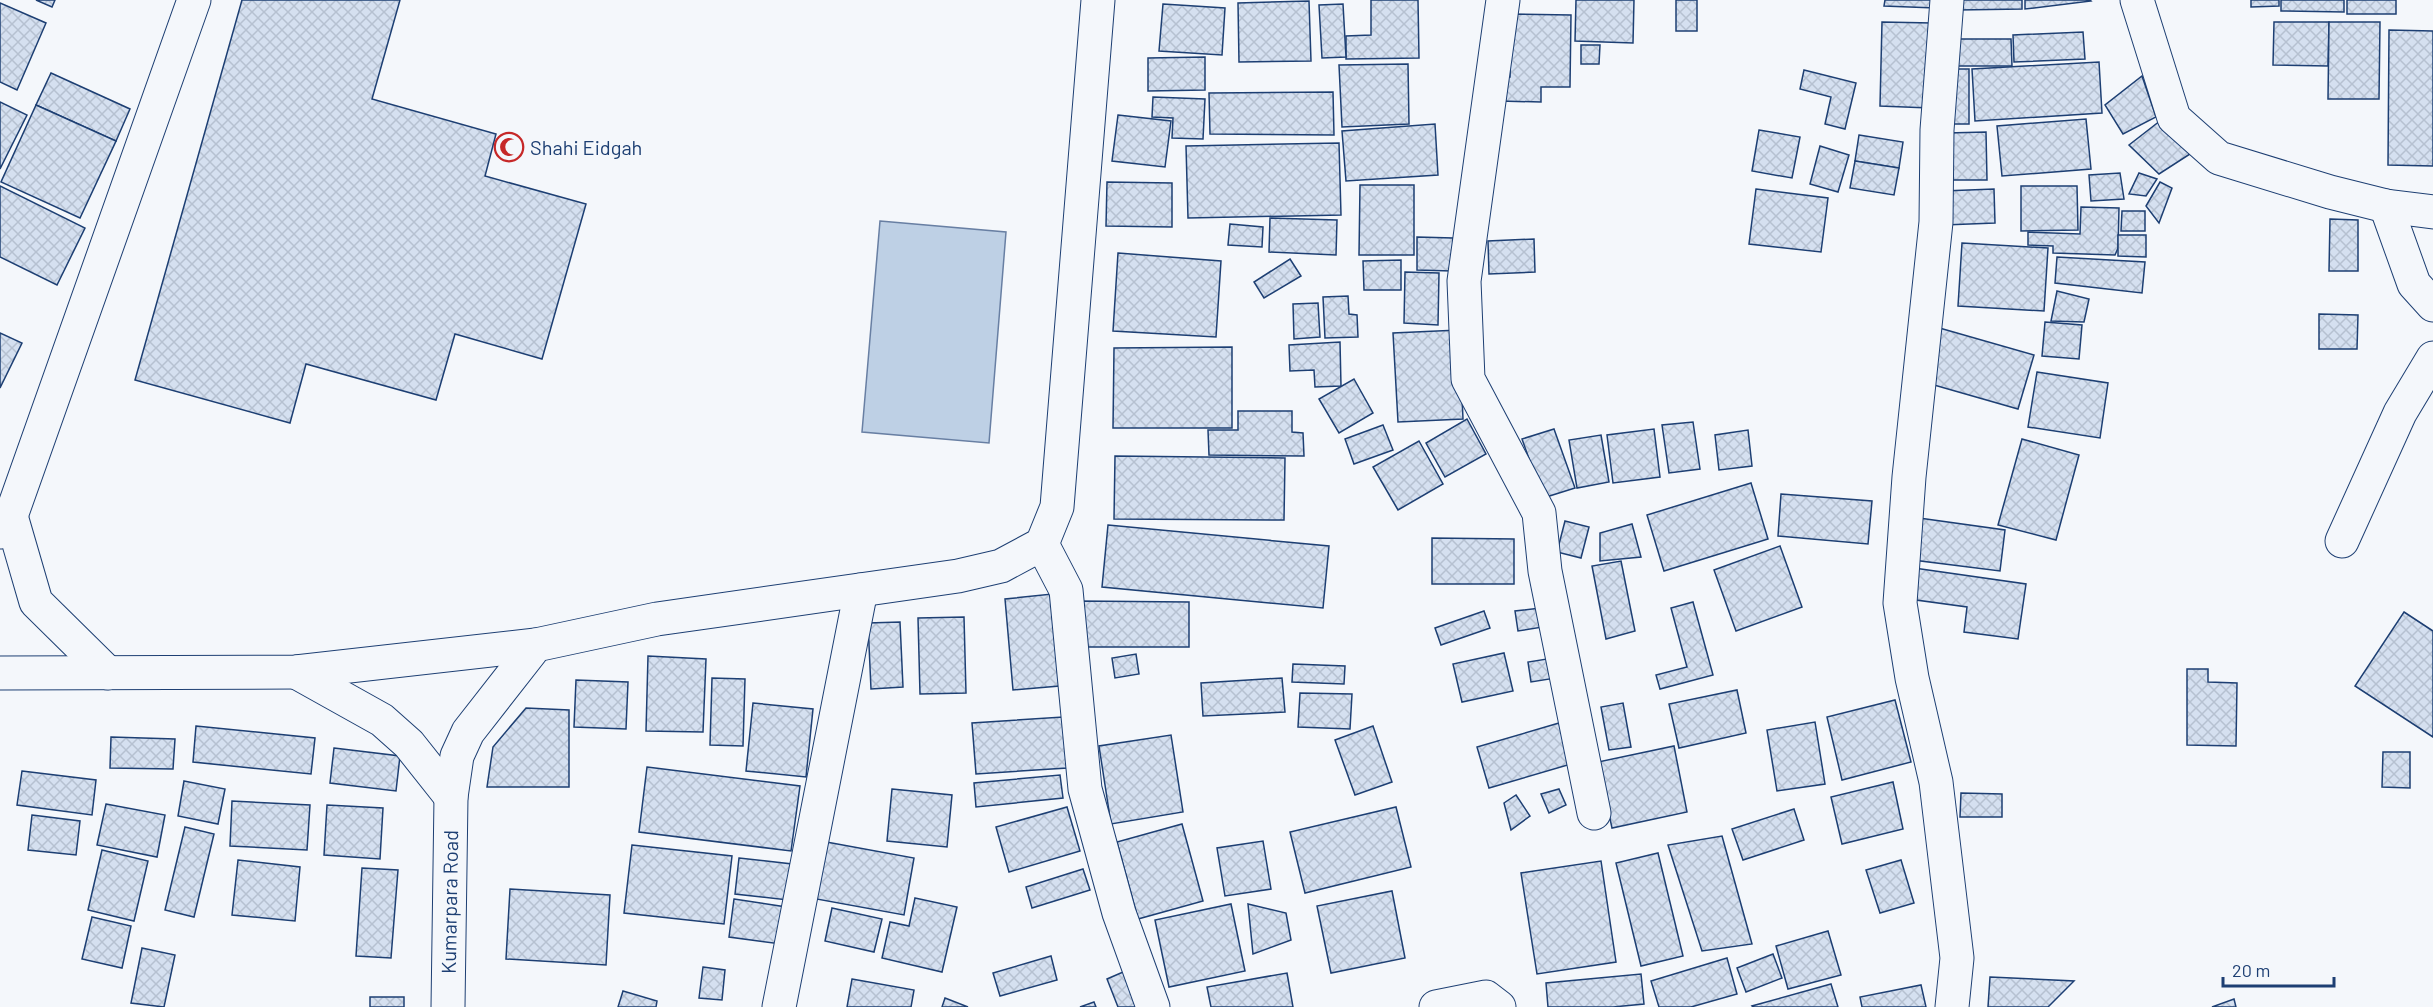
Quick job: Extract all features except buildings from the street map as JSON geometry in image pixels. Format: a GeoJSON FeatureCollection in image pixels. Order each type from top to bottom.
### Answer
{"type":"FeatureCollection","features":[{"type":"Feature","properties":{"kind":"street"},"geometry":{"type":"LineString","coordinates":[[108,673],[36,602],[6,524],[194,0]]}},
{"type":"Feature","properties":{"kind":"street"},"geometry":{"type":"LineString","coordinates":[[0,673],[296,672],[536,645],[657,619],[958,576],[1001,566],[1042,544],[1057,507],[1098,0]]}},
{"type":"Feature","properties":{"kind":"street"},"geometry":{"type":"LineString","coordinates":[[1503,0],[1464,281],[1468,379],[1539,513],[1547,581],[1594,813]]}},
{"type":"Feature","properties":{"kind":"street"},"geometry":{"type":"LineString","coordinates":[[1947,0],[1937,130],[1936,222],[1908,477],[1900,603],[1912,678],[1936,783],[1957,957],[1952,1007]]}},
{"type":"Feature","properties":{"kind":"street"},"geometry":{"type":"LineString","coordinates":[[2137,0],[2174,118],[2219,158],[2277,177],[2386,206],[2433,212]]}},
{"type":"Feature","properties":{"kind":"street"},"geometry":{"type":"LineString","coordinates":[[2386,206],[2414,284],[2433,305]]}},
{"type":"Feature","properties":{"kind":"street"},"geometry":{"type":"LineString","coordinates":[[2342,541],[2400,413],[2433,358]]}},
{"type":"Feature","properties":{"kind":"street"},"geometry":{"type":"LineString","coordinates":[[1042,544],[1066,590],[1085,789],[1119,913],[1154,1007]]}},
{"type":"Feature","properties":{"kind":"street"},"geometry":{"type":"LineString","coordinates":[[779,1007],[861,590]]}},
{"type":"Feature","properties":{"kind":"street","name":"Kumarpara Road"},"geometry":{"type":"LineString","coordinates":[[448,1007],[451,797],[456,756],[468,732],[536,645]]}},
{"type":"Feature","properties":{"kind":"street"},"geometry":{"type":"LineString","coordinates":[[296,672],[382,720],[409,744],[451,797]]}},
{"type":"Feature","properties":{"kind":"street"},"geometry":{"type":"LineString","coordinates":[[1436,1007],[1486,997],[1499,1007]]}},
{"type":"Feature","properties":{"kind":"water"},"geometry":{"type":"Polygon","coordinates":[[[880,221],[1006,232],[989,443],[862,432],[880,221]]]}},
{"type":"Feature","properties":{"kind":"place","name":"Shahi Eidgah"},"geometry":{"type":"Point","coordinates":[509,147]}}]}
